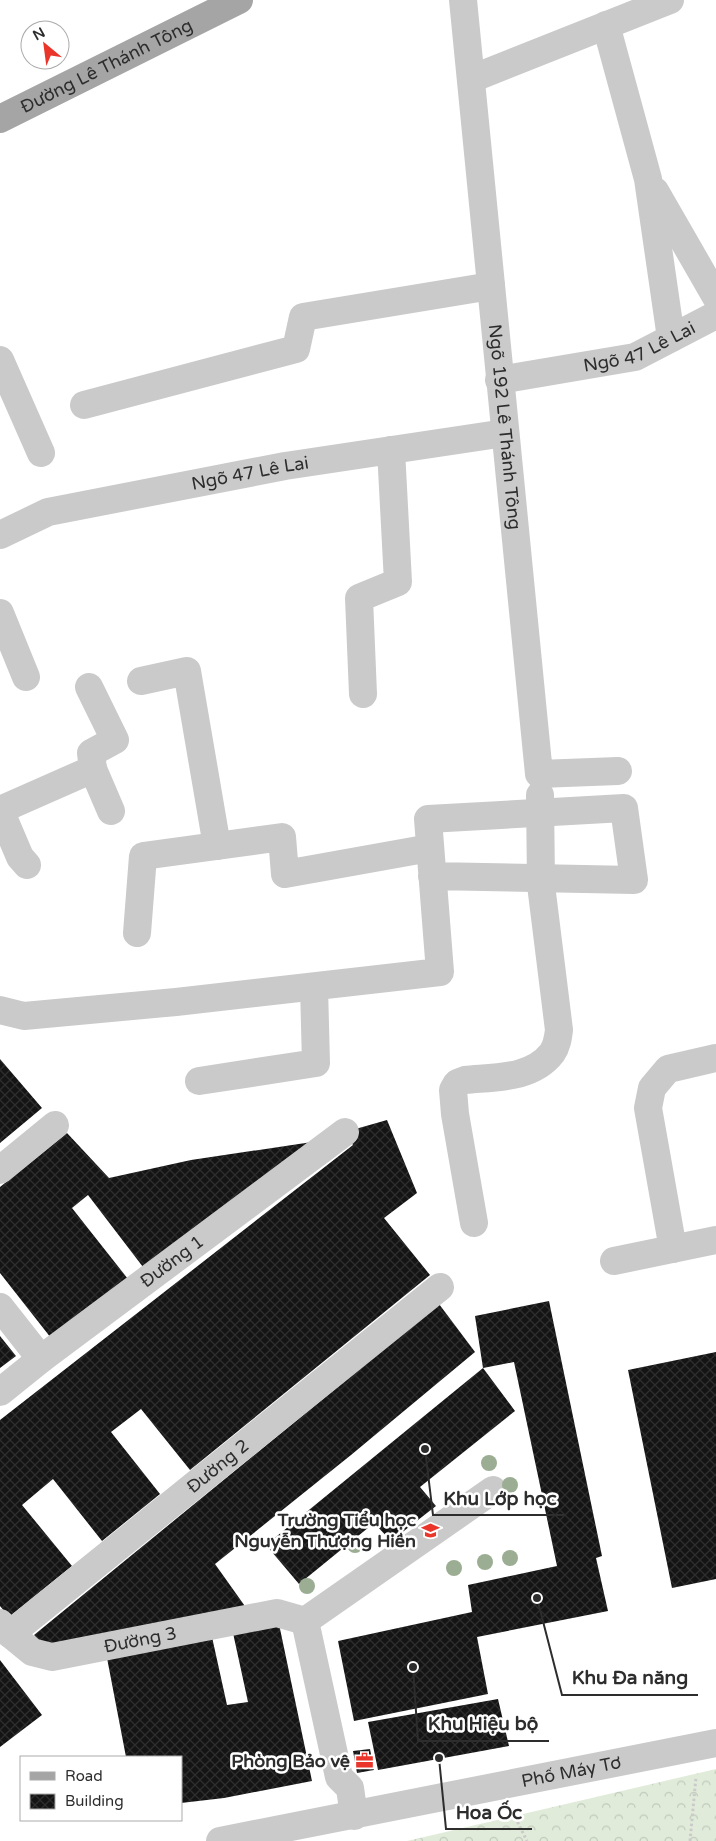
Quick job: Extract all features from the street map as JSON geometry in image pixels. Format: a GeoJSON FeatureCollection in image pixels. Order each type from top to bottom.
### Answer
{"type":"FeatureCollection","features":[{"type":"Feature","properties":{"kind":"main road","name":"Đường Lê Thánh Tông"},"geometry":{"type":"LineString","coordinates":[[0,119],[239,0]]}},
{"type":"Feature","properties":{"kind":"street","name":"Ngõ 192 Lê Thánh Tông"},"geometry":{"type":"LineString","coordinates":[[463,0],[539,774],[541,878],[559,1030],[556,1046],[543,1062],[518,1075],[465,1080],[457,1083],[453,1090],[455,1114],[474,1223]]}},
{"type":"Feature","properties":{"kind":"street"},"geometry":{"type":"LineString","coordinates":[[471,79],[670,0]]}},
{"type":"Feature","properties":{"kind":"street"},"geometry":{"type":"LineString","coordinates":[[606,26],[648,179],[671,338]]}},
{"type":"Feature","properties":{"kind":"street"},"geometry":{"type":"LineString","coordinates":[[648,179],[716,297]]}},
{"type":"Feature","properties":{"kind":"street"},"geometry":{"type":"LineString","coordinates":[[84,405],[296,348],[304,317],[490,286]]}},
{"type":"Feature","properties":{"kind":"street","name":"Ngõ 47 Lê Lai"},"geometry":{"type":"LineString","coordinates":[[499,380],[635,357],[716,315]]}},
{"type":"Feature","properties":{"kind":"street"},"geometry":{"type":"LineString","coordinates":[[0,360],[41,453]]}},
{"type":"Feature","properties":{"kind":"street","name":"Ngõ 47 Lê Lai"},"geometry":{"type":"LineString","coordinates":[[0,535],[48,512],[286,466],[505,433]]}},
{"type":"Feature","properties":{"kind":"street"},"geometry":{"type":"LineString","coordinates":[[363,694],[360,598],[398,582],[391,450]]}},
{"type":"Feature","properties":{"kind":"street"},"geometry":{"type":"LineString","coordinates":[[0,613],[26,676]]}},
{"type":"Feature","properties":{"kind":"street"},"geometry":{"type":"LineString","coordinates":[[141,681],[187,671],[217,846]]}},
{"type":"Feature","properties":{"kind":"street"},"geometry":{"type":"LineString","coordinates":[[89,687],[115,740],[91,753],[93,770],[111,811]]}},
{"type":"Feature","properties":{"kind":"street"},"geometry":{"type":"LineString","coordinates":[[27,865],[20,857],[0,810],[93,770]]}},
{"type":"Feature","properties":{"kind":"street"},"geometry":{"type":"LineString","coordinates":[[539,774],[618,771]]}},
{"type":"Feature","properties":{"kind":"street"},"geometry":{"type":"LineString","coordinates":[[0,1010],[24,1016],[440,972],[432,876],[428,819],[624,808],[634,880],[432,876]]}},
{"type":"Feature","properties":{"kind":"street"},"geometry":{"type":"LineString","coordinates":[[138,933],[143,856],[282,837],[286,874],[430,848]]}},
{"type":"Feature","properties":{"kind":"street"},"geometry":{"type":"LineString","coordinates":[[199,1081],[316,1063],[314,986]]}},
{"type":"Feature","properties":{"kind":"street"},"geometry":{"type":"LineString","coordinates":[[673,1249],[648,1108],[652,1088],[668,1069],[716,1058]]}},
{"type":"Feature","properties":{"kind":"street"},"geometry":{"type":"LineString","coordinates":[[0,1170],[55,1125]]}},
{"type":"Feature","properties":{"kind":"street","name":"Đường 1"},"geometry":{"type":"LineString","coordinates":[[0,1392],[41,1359],[345,1132]]}},
{"type":"Feature","properties":{"kind":"street"},"geometry":{"type":"LineString","coordinates":[[614,1261],[716,1240]]}},
{"type":"Feature","properties":{"kind":"street","name":"Đường 2"},"geometry":{"type":"LineString","coordinates":[[5,1628],[440,1287]]}},
{"type":"Feature","properties":{"kind":"street"},"geometry":{"type":"LineString","coordinates":[[0,1307],[41,1359]]}},
{"type":"Feature","properties":{"kind":"street"},"geometry":{"type":"LineString","coordinates":[[354,1816],[350,1788],[339,1777],[305,1621],[493,1490]]}},
{"type":"Feature","properties":{"kind":"street","name":"Đường 3"},"geometry":{"type":"LineString","coordinates":[[5,1628],[32,1652],[52,1657],[276,1613],[305,1621]]}},
{"type":"Feature","properties":{"kind":"street","name":"Phố Máy Tơ"},"geometry":{"type":"LineString","coordinates":[[220,1841],[716,1743]]}},
{"type":"Feature","properties":{"kind":"path"},"geometry":{"type":"LineString","coordinates":[[690,1841],[696,1772]]}},
{"type":"Feature","properties":{"kind":"path"},"geometry":{"type":"LineString","coordinates":[[513,1812],[527,1841]]}},
{"type":"Feature","properties":{"kind":"green space"},"geometry":{"type":"Polygon","coordinates":[[[716,1769],[716,1841],[407,1841],[716,1769]]]}},
{"type":"Feature","properties":{"kind":"building"},"geometry":{"type":"Polygon","coordinates":[[[0,1059],[42,1108],[0,1143],[0,1059]]]}},
{"type":"Feature","properties":{"kind":"building"},"geometry":{"type":"Polygon","coordinates":[[[387,1120],[417,1193],[384,1218],[430,1275],[190,1470],[141,1409],[111,1432],[160,1494],[102,1541],[53,1479],[22,1505],[72,1566],[9,1617],[0,1606],[0,1420],[353,1145],[345,1132],[387,1120]]]}},
{"type":"Feature","properties":{"kind":"building"},"geometry":{"type":"Polygon","coordinates":[[[67,1133],[109,1178],[191,1160],[312,1142],[143,1267],[88,1195],[72,1208],[128,1279],[51,1338],[0,1273],[0,1187],[67,1133]]]}},
{"type":"Feature","properties":{"kind":"building"},"geometry":{"type":"Polygon","coordinates":[[[549,1301],[602,1556],[596,1558],[608,1611],[477,1637],[488,1694],[354,1721],[338,1641],[472,1612],[468,1585],[557,1566],[514,1362],[483,1368],[475,1316],[549,1301]]]}},
{"type":"Feature","properties":{"kind":"building"},"geometry":{"type":"Polygon","coordinates":[[[439,1304],[475,1352],[215,1564],[247,1609],[44,1645],[34,1635],[439,1304]]]}},
{"type":"Feature","properties":{"kind":"building"},"geometry":{"type":"Polygon","coordinates":[[[0,1336],[16,1356],[0,1368],[0,1336]]]}},
{"type":"Feature","properties":{"kind":"building"},"geometry":{"type":"Polygon","coordinates":[[[716,1352],[716,1579],[672,1588],[628,1370],[716,1352]]]}},
{"type":"Feature","properties":{"kind":"building"},"geometry":{"type":"Polygon","coordinates":[[[483,1368],[515,1411],[420,1487],[436,1506],[391,1541],[374,1523],[299,1584],[266,1545],[483,1368]]]}},
{"type":"Feature","properties":{"kind":"building"},"geometry":{"type":"Polygon","coordinates":[[[279,1624],[312,1781],[224,1798],[182,1803],[182,1756],[126,1756],[107,1658],[212,1637],[227,1705],[248,1702],[233,1633],[279,1624]]]}},
{"type":"Feature","properties":{"kind":"building"},"geometry":{"type":"Polygon","coordinates":[[[0,1660],[42,1715],[0,1747],[0,1660]]]}},
{"type":"Feature","properties":{"kind":"building"},"geometry":{"type":"Polygon","coordinates":[[[498,1699],[509,1746],[378,1770],[368,1722],[498,1699]]]}},
{"type":"Feature","properties":{"kind":"building","name":"Phòng Bảo vệ"},"geometry":{"type":"Polygon","coordinates":[[[370,1749],[374,1770],[357,1773],[353,1751],[370,1749]]]}},
{"type":"Feature","properties":{"kind":"place","name":"Khu Lớp học"},"geometry":{"type":"Point","coordinates":[425,1449]}},
{"type":"Feature","properties":{"kind":"place","name":"Trường Tiểu học Nguyễn Thượng Hiền"},"geometry":{"type":"Point","coordinates":[430,1530]}},
{"type":"Feature","properties":{"kind":"place","name":"Khu Đa năng"},"geometry":{"type":"Point","coordinates":[537,1598]}},
{"type":"Feature","properties":{"kind":"place","name":"Khu Hiệu bộ"},"geometry":{"type":"Point","coordinates":[413,1667]}},
{"type":"Feature","properties":{"kind":"place","name":"Hoa Ốc"},"geometry":{"type":"Point","coordinates":[439,1758]}},
{"type":"Feature","properties":{"kind":"place","name":"Phòng Bảo vệ"},"geometry":{"type":"Point","coordinates":[364,1761]}}]}
